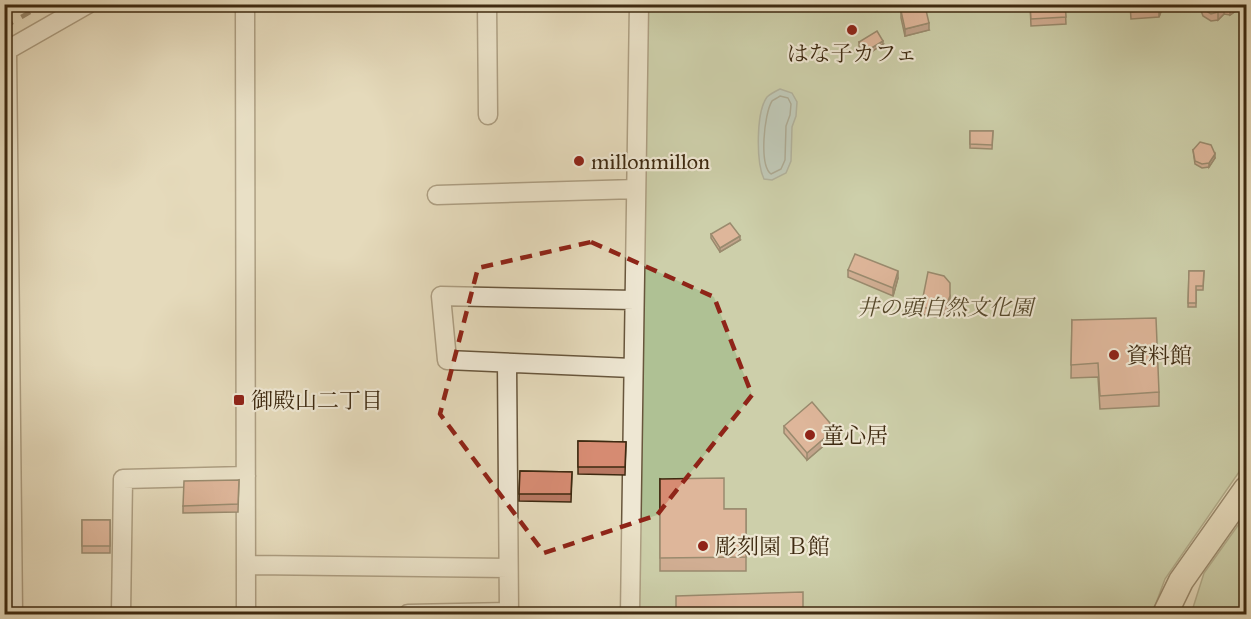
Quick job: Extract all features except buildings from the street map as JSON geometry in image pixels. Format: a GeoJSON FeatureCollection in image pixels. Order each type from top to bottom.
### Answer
{"type":"FeatureCollection","features":[{"type":"Feature","properties":{"kind":"main road"},"geometry":{"type":"LineString","coordinates":[[1165,615],[1181,581],[1246,489]]}},
{"type":"Feature","properties":{"kind":"street"},"geometry":{"type":"LineString","coordinates":[[13,615],[8,424],[6,51],[88,4]]}},
{"type":"Feature","properties":{"kind":"street"},"geometry":{"type":"LineString","coordinates":[[245,4],[246,615]]}},
{"type":"Feature","properties":{"kind":"street"},"geometry":{"type":"LineString","coordinates":[[487,4],[488,116]]}},
{"type":"Feature","properties":{"kind":"street"},"geometry":{"type":"LineString","coordinates":[[630,615],[639,4]]}},
{"type":"Feature","properties":{"kind":"street"},"geometry":{"type":"LineString","coordinates":[[437,195],[636,189]]}},
{"type":"Feature","properties":{"kind":"street"},"geometry":{"type":"LineString","coordinates":[[632,368],[447,360],[441,296],[633,300]]}},
{"type":"Feature","properties":{"kind":"street"},"geometry":{"type":"LineString","coordinates":[[408,615],[509,613],[507,363]]}},
{"type":"Feature","properties":{"kind":"street"},"geometry":{"type":"LineString","coordinates":[[121,615],[123,479],[246,476]]}},
{"type":"Feature","properties":{"kind":"street"},"geometry":{"type":"LineString","coordinates":[[247,565],[508,568]]}},
{"type":"Feature","properties":{"kind":"highlighted area"},"geometry":{"type":"Polygon","coordinates":[[[591,242],[714,297],[752,395],[657,515],[544,553],[440,414],[478,268],[591,242]]]}},
{"type":"Feature","properties":{"kind":"green space","name":"井の頭自然文化園"},"geometry":{"type":"Polygon","coordinates":[[[647,5],[1246,5],[1246,462],[1165,579],[1152,614],[639,614],[647,5]]]}},
{"type":"Feature","properties":{"kind":"green space"},"geometry":{"type":"Polygon","coordinates":[[[1246,514],[1246,614],[1191,614],[1204,573],[1246,514]]]}},
{"type":"Feature","properties":{"kind":"water"},"geometry":{"type":"Polygon","coordinates":[[[780,89],[792,93],[797,102],[792,127],[791,161],[786,173],[772,180],[764,179],[760,161],[759,125],[763,104],[767,97],[780,89]]]}},
{"type":"Feature","properties":{"kind":"railway"},"geometry":{"type":"LineString","coordinates":[[4,14],[21,4]]}},
{"type":"Feature","properties":{"kind":"railway"},"geometry":{"type":"LineString","coordinates":[[4,27],[44,4]]}},
{"type":"Feature","properties":{"kind":"place","name":"はな子カフェ"},"geometry":{"type":"Point","coordinates":[852,30]}},
{"type":"Feature","properties":{"kind":"place","name":"millonmillon"},"geometry":{"type":"Point","coordinates":[579,161]}},
{"type":"Feature","properties":{"kind":"place","name":"資料館"},"geometry":{"type":"Point","coordinates":[1114,355]}},
{"type":"Feature","properties":{"kind":"place","name":"御殿山二丁目"},"geometry":{"type":"Point","coordinates":[239,400]}},
{"type":"Feature","properties":{"kind":"place","name":"童心居"},"geometry":{"type":"Point","coordinates":[810,435]}},
{"type":"Feature","properties":{"kind":"place","name":"彫刻園 Ｂ館"},"geometry":{"type":"Point","coordinates":[703,546]}}]}
